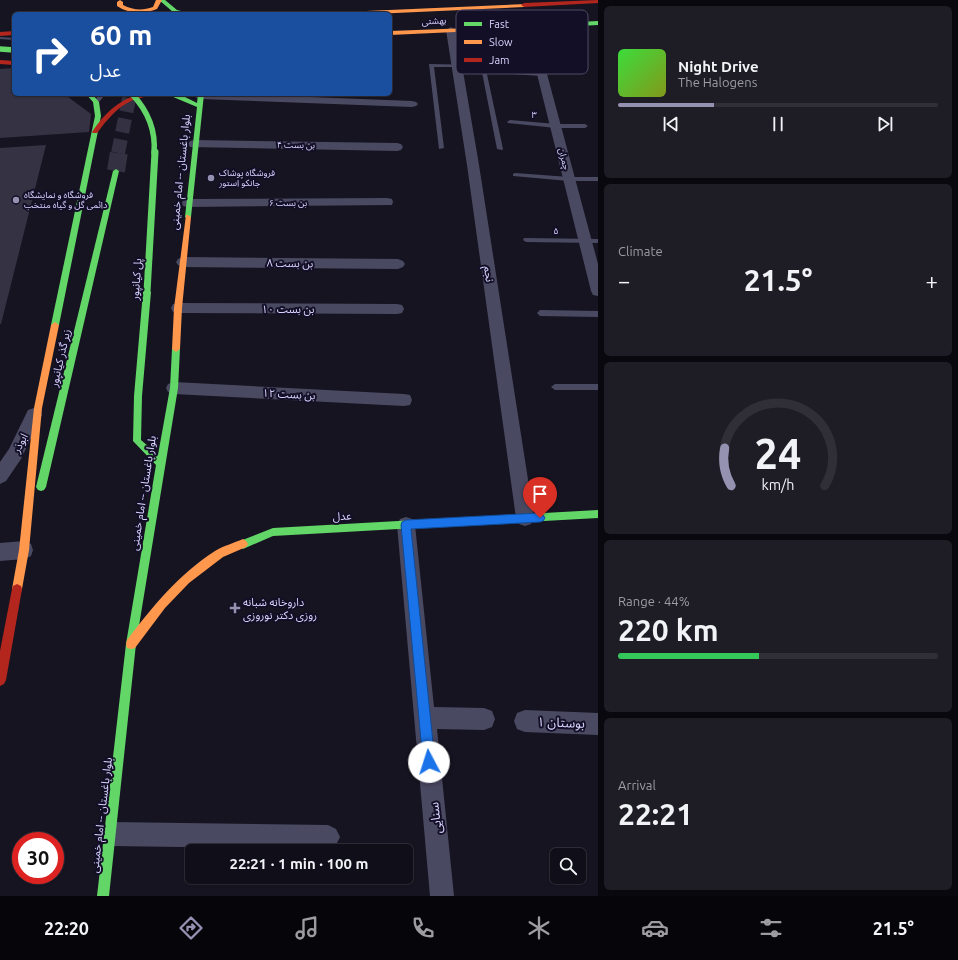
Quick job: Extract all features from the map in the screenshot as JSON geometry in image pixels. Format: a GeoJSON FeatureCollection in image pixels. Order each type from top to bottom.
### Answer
{"type":"FeatureCollection","features":[{"type":"Feature","properties":{"kind":"main road"},"geometry":{"type":"LineString","coordinates":[[121,1],[120,6],[126,10],[142,12],[155,8],[159,0]]}},
{"type":"Feature","properties":{"kind":"main road"},"geometry":{"type":"LineString","coordinates":[[162,0],[176,11],[181,12]]}},
{"type":"Feature","properties":{"kind":"main road"},"geometry":{"type":"LineString","coordinates":[[112,12],[121,1]]}},
{"type":"Feature","properties":{"kind":"main road"},"geometry":{"type":"LineString","coordinates":[[382,12],[598,1]]}},
{"type":"Feature","properties":{"kind":"main road"},"geometry":{"type":"LineString","coordinates":[[588,11],[598,10]]}},
{"type":"Feature","properties":{"kind":"main road","name":"بهشتى"},"geometry":{"type":"LineString","coordinates":[[588,23],[598,23]]}},
{"type":"Feature","properties":{"kind":"main road"},"geometry":{"type":"LineString","coordinates":[[451,24],[456,24]]}},
{"type":"Feature","properties":{"kind":"main road","name":"بهشتى"},"geometry":{"type":"LineString","coordinates":[[392,33],[456,24]]}},
{"type":"Feature","properties":{"kind":"main road"},"geometry":{"type":"LineString","coordinates":[[0,34],[12,33]]}},
{"type":"Feature","properties":{"kind":"main road"},"geometry":{"type":"LineString","coordinates":[[0,51],[12,50]]}},
{"type":"Feature","properties":{"kind":"main road"},"geometry":{"type":"LineString","coordinates":[[0,58],[12,57]]}},
{"type":"Feature","properties":{"kind":"main road"},"geometry":{"type":"LineString","coordinates":[[0,62],[12,63]]}},
{"type":"Feature","properties":{"kind":"main road"},"geometry":{"type":"LineString","coordinates":[[0,680],[24,550],[38,408],[98,116],[96,102],[91,96]]}},
{"type":"Feature","properties":{"kind":"main road","name":"پل کیانپور"},"geometry":{"type":"LineString","coordinates":[[134,96],[150,118],[155,133],[156,151],[147,292],[138,396],[137,442],[160,463]]}},
{"type":"Feature","properties":{"kind":"main road"},"geometry":{"type":"LineString","coordinates":[[95,133],[114,107],[131,98],[140,96]]}},
{"type":"Feature","properties":{"kind":"main road"},"geometry":{"type":"LineString","coordinates":[[188,96],[199,97]]}},
{"type":"Feature","properties":{"kind":"main road","name":"بلوار باغستان -- امام خمینی"},"geometry":{"type":"LineString","coordinates":[[103,896],[131,644],[160,463],[174,388],[178,308],[199,97]]}},
{"type":"Feature","properties":{"kind":"main road","name":"زیر گذر کیانپور"},"geometry":{"type":"LineString","coordinates":[[24,550],[52,447],[116,171]]}},
{"type":"Feature","properties":{"kind":"main road","name":"عدل"},"geometry":{"type":"LineString","coordinates":[[131,644],[161,604],[185,580],[219,554],[273,532],[598,514]]}},
{"type":"Feature","properties":{"kind":"street","name":"نجم"},"geometry":{"type":"LineString","coordinates":[[451,24],[456,58]]}},
{"type":"Feature","properties":{"kind":"street","name":"نجم"},"geometry":{"type":"LineString","coordinates":[[458,74],[526,518]]}},
{"type":"Feature","properties":{"kind":"street","name":"چمران"},"geometry":{"type":"LineString","coordinates":[[542,74],[598,291]]}},
{"type":"Feature","properties":{"kind":"street"},"geometry":{"type":"LineString","coordinates":[[199,97],[359,98],[412,104]]}},
{"type":"Feature","properties":{"kind":"street","name":"بن بست ۴"},"geometry":{"type":"LineString","coordinates":[[194,144],[397,147]]}},
{"type":"Feature","properties":{"kind":"street","name":"بن بست ۶"},"geometry":{"type":"LineString","coordinates":[[188,203],[387,202]]}},
{"type":"Feature","properties":{"kind":"street","name":"بن بست ۸"},"geometry":{"type":"LineString","coordinates":[[183,262],[398,264]]}},
{"type":"Feature","properties":{"kind":"street","name":"بن بست ۱۰"},"geometry":{"type":"LineString","coordinates":[[178,308],[397,309]]}},
{"type":"Feature","properties":{"kind":"street","name":"بن بست ۱۲"},"geometry":{"type":"LineString","coordinates":[[174,388],[404,400]]}},
{"type":"Feature","properties":{"kind":"street","name":"ابوذر"},"geometry":{"type":"LineString","coordinates":[[0,476],[15,454],[38,408]]}},
{"type":"Feature","properties":{"kind":"street","name":"سنایی"},"geometry":{"type":"LineString","coordinates":[[406,525],[442,896]]}},
{"type":"Feature","properties":{"kind":"street"},"geometry":{"type":"LineString","coordinates":[[0,552],[24,550]]}},
{"type":"Feature","properties":{"kind":"street"},"geometry":{"type":"LineString","coordinates":[[425,718],[484,719]]}},
{"type":"Feature","properties":{"kind":"street","name":"بوستان ۱"},"geometry":{"type":"LineString","coordinates":[[525,721],[598,724]]}},
{"type":"Feature","properties":{"kind":"street"},"geometry":{"type":"LineString","coordinates":[[111,834],[328,837]]}},
{"type":"Feature","properties":{"kind":"lane"},"geometry":{"type":"LineString","coordinates":[[0,38],[12,39]]}},
{"type":"Feature","properties":{"kind":"lane"},"geometry":{"type":"LineString","coordinates":[[441,148],[431,65],[456,65]]}},
{"type":"Feature","properties":{"kind":"lane"},"geometry":{"type":"LineString","coordinates":[[486,74],[500,149]]}},
{"type":"Feature","properties":{"kind":"lane"},"geometry":{"type":"LineString","coordinates":[[96,102],[101,96]]}},
{"type":"Feature","properties":{"kind":"lane","name":"۳"},"geometry":{"type":"LineString","coordinates":[[510,122],[556,126],[585,126]]}},
{"type":"Feature","properties":{"kind":"lane"},"geometry":{"type":"LineString","coordinates":[[515,175],[569,179],[598,179]]}},
{"type":"Feature","properties":{"kind":"lane","name":"۵"},"geometry":{"type":"LineString","coordinates":[[526,240],[598,241]]}},
{"type":"Feature","properties":{"kind":"lane"},"geometry":{"type":"LineString","coordinates":[[540,313],[598,314]]}},
{"type":"Feature","properties":{"kind":"lane"},"geometry":{"type":"LineString","coordinates":[[554,387],[598,387]]}},
{"type":"Feature","properties":{"kind":"building"},"geometry":{"type":"Polygon","coordinates":[[[12,68],[12,96],[67,96],[91,114],[89,132],[0,138],[0,69],[12,68]]]}},
{"type":"Feature","properties":{"kind":"building","name":"فروشگاه و نمایشگاه دائمی گل و گیاه منتخب"},"geometry":{"type":"Polygon","coordinates":[[[46,145],[1,324],[0,324],[0,148],[46,145]]]}},
{"type":"Feature","properties":{"kind":"tunnel"},"geometry":{"type":"LineString","coordinates":[[118,153],[130,96]]}},
{"type":"Feature","properties":{"kind":"tunnel"},"geometry":{"type":"LineString","coordinates":[[116,171],[119,152]]}},
{"type":"Feature","properties":{"kind":"traffic: fast"},"geometry":{"type":"LineString","coordinates":[[162,0],[175,11],[180,12]]}},
{"type":"Feature","properties":{"kind":"traffic: fast"},"geometry":{"type":"LineString","coordinates":[[588,24],[598,23]]}},
{"type":"Feature","properties":{"kind":"traffic: fast"},"geometry":{"type":"LineString","coordinates":[[0,49],[12,50]]}},
{"type":"Feature","properties":{"kind":"traffic: fast"},"geometry":{"type":"LineString","coordinates":[[55,325],[98,116],[96,102],[91,96]]}},
{"type":"Feature","properties":{"kind":"traffic: fast"},"geometry":{"type":"LineString","coordinates":[[134,96],[148,116],[155,143],[147,292]]}},
{"type":"Feature","properties":{"kind":"traffic: fast"},"geometry":{"type":"LineString","coordinates":[[178,96],[199,106]]}},
{"type":"Feature","properties":{"kind":"traffic: fast"},"geometry":{"type":"LineString","coordinates":[[188,217],[201,96]]}},
{"type":"Feature","properties":{"kind":"traffic: fast"},"geometry":{"type":"LineString","coordinates":[[41,487],[116,171]]}},
{"type":"Feature","properties":{"kind":"traffic: fast"},"geometry":{"type":"LineString","coordinates":[[147,292],[138,396],[137,441],[160,463]]}},
{"type":"Feature","properties":{"kind":"traffic: fast"},"geometry":{"type":"LineString","coordinates":[[103,896],[131,644],[174,388],[176,349]]}},
{"type":"Feature","properties":{"kind":"traffic: fast"},"geometry":{"type":"LineString","coordinates":[[243,544],[273,532],[598,514]]}},
{"type":"Feature","properties":{"kind":"traffic: slow"},"geometry":{"type":"LineString","coordinates":[[120,2],[120,6],[124,8],[133,11],[142,11],[155,8],[159,0]]}},
{"type":"Feature","properties":{"kind":"traffic: slow"},"geometry":{"type":"LineString","coordinates":[[383,12],[524,5]]}},
{"type":"Feature","properties":{"kind":"traffic: slow"},"geometry":{"type":"LineString","coordinates":[[392,33],[456,30]]}},
{"type":"Feature","properties":{"kind":"traffic: slow"},"geometry":{"type":"LineString","coordinates":[[176,349],[178,308],[188,217]]}},
{"type":"Feature","properties":{"kind":"traffic: slow"},"geometry":{"type":"LineString","coordinates":[[17,589],[24,550],[38,408],[55,325]]}},
{"type":"Feature","properties":{"kind":"traffic: slow"},"geometry":{"type":"LineString","coordinates":[[131,644],[161,604],[185,580],[219,554],[243,544]]}},
{"type":"Feature","properties":{"kind":"traffic: jam"},"geometry":{"type":"LineString","coordinates":[[524,5],[598,1]]}},
{"type":"Feature","properties":{"kind":"traffic: jam"},"geometry":{"type":"LineString","coordinates":[[0,34],[12,33]]}},
{"type":"Feature","properties":{"kind":"traffic: jam"},"geometry":{"type":"LineString","coordinates":[[0,62],[12,63]]}},
{"type":"Feature","properties":{"kind":"traffic: jam"},"geometry":{"type":"LineString","coordinates":[[95,132],[111,112],[117,107],[124,102],[139,96]]}},
{"type":"Feature","properties":{"kind":"traffic: jam"},"geometry":{"type":"LineString","coordinates":[[0,680],[17,589]]}},
{"type":"Feature","properties":{"kind":"place","name":"فروشگاه پوشاک جانکو استور"},"geometry":{"type":"Point","coordinates":[211,178]}},
{"type":"Feature","properties":{"kind":"place","name":"فروشگاه و نمایشگاه دائمی گل و گیاه منتخب"},"geometry":{"type":"Point","coordinates":[16,200]}},
{"type":"Feature","properties":{"kind":"place","name":"داروخانه شبانه روزی دکتر نوروزی"},"geometry":{"type":"Point","coordinates":[235,608]}},
{"type":"Feature","properties":{"kind":"route"},"geometry":{"type":"LineString","coordinates":[[429,762],[406,525],[540,518]]}}]}
